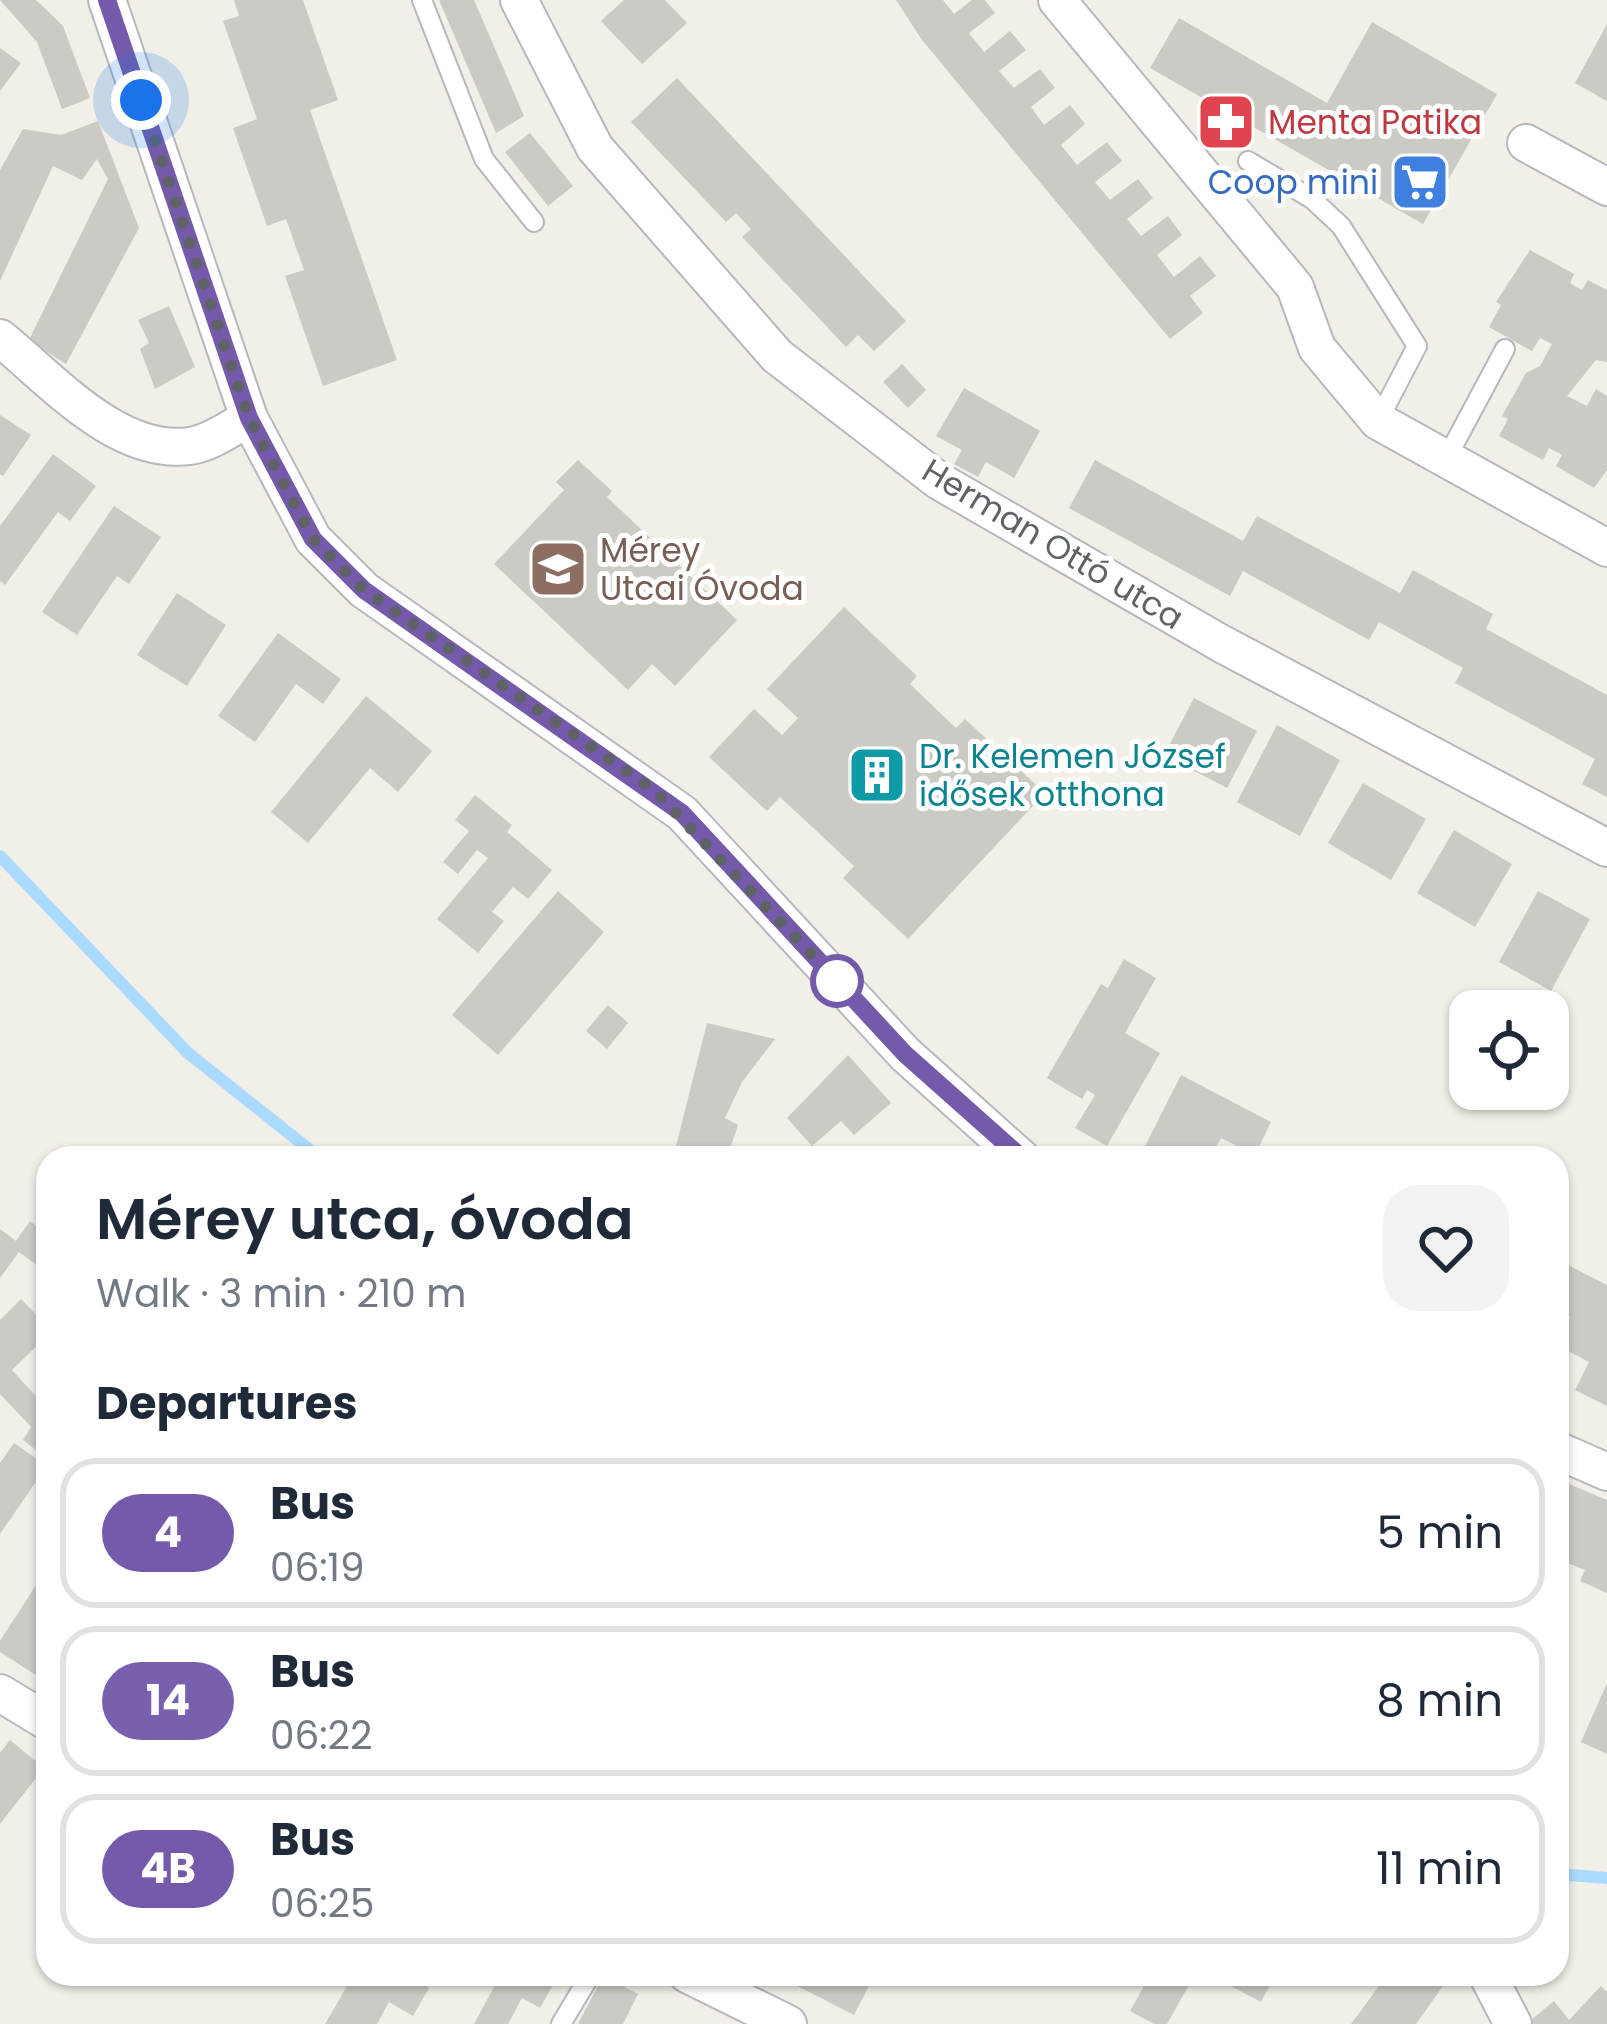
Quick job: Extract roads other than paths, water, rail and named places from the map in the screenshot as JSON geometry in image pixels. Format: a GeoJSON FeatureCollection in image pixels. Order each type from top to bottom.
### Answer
{"type":"FeatureCollection","features":[{"type":"Feature","properties":{"kind":"street"},"geometry":{"type":"LineString","coordinates":[[107,0],[249,418],[313,539],[364,590],[654,790],[905,1054],[1008,1146]]}},
{"type":"Feature","properties":{"kind":"street","name":"Herman Ottó utca"},"geometry":{"type":"LineString","coordinates":[[519,0],[595,148],[777,356],[939,481],[1222,644],[1607,848]]}},
{"type":"Feature","properties":{"kind":"street"},"geometry":{"type":"LineString","coordinates":[[1057,0],[1295,287],[1317,348],[1378,421],[1607,548]]}},
{"type":"Feature","properties":{"kind":"street"},"geometry":{"type":"LineString","coordinates":[[1526,143],[1607,187]]}},
{"type":"Feature","properties":{"kind":"street"},"geometry":{"type":"LineString","coordinates":[[0,338],[114,430],[177,446],[195,445],[249,418]]}},
{"type":"Feature","properties":{"kind":"street"},"geometry":{"type":"LineString","coordinates":[[1569,1455],[1607,1472]]}},
{"type":"Feature","properties":{"kind":"street"},"geometry":{"type":"LineString","coordinates":[[0,1693],[36,1715]]}},
{"type":"Feature","properties":{"kind":"street"},"geometry":{"type":"LineString","coordinates":[[711,1986],[785,2024]]}},
{"type":"Feature","properties":{"kind":"street"},"geometry":{"type":"LineString","coordinates":[[1493,1986],[1513,2024]]}},
{"type":"Feature","properties":{"kind":"lane"},"geometry":{"type":"LineString","coordinates":[[422,0],[484,159],[534,222]]}},
{"type":"Feature","properties":{"kind":"lane"},"geometry":{"type":"LineString","coordinates":[[1248,161],[1312,199],[1341,226],[1417,346],[1378,421]]}},
{"type":"Feature","properties":{"kind":"lane"},"geometry":{"type":"LineString","coordinates":[[1445,461],[1505,349]]}},
{"type":"Feature","properties":{"kind":"lane"},"geometry":{"type":"LineString","coordinates":[[561,2024],[584,1986]]}},
{"type":"Feature","properties":{"kind":"waterway"},"geometry":{"type":"LineString","coordinates":[[0,856],[188,1053],[305,1146]]}},
{"type":"Feature","properties":{"kind":"waterway"},"geometry":{"type":"LineString","coordinates":[[1569,1875],[1607,1878]]}},
{"type":"Feature","properties":{"kind":"place","name":"Menta Patika"},"geometry":{"type":"Point","coordinates":[1226,122]}},
{"type":"Feature","properties":{"kind":"place","name":"Coop mini"},"geometry":{"type":"Point","coordinates":[1420,182]}},
{"type":"Feature","properties":{"kind":"place","name":"Mérey Utcai Óvoda"},"geometry":{"type":"Point","coordinates":[558,569]}},
{"type":"Feature","properties":{"kind":"place","name":"Dr. Kelemen József idősek otthona"},"geometry":{"type":"Point","coordinates":[877,775]}}]}
